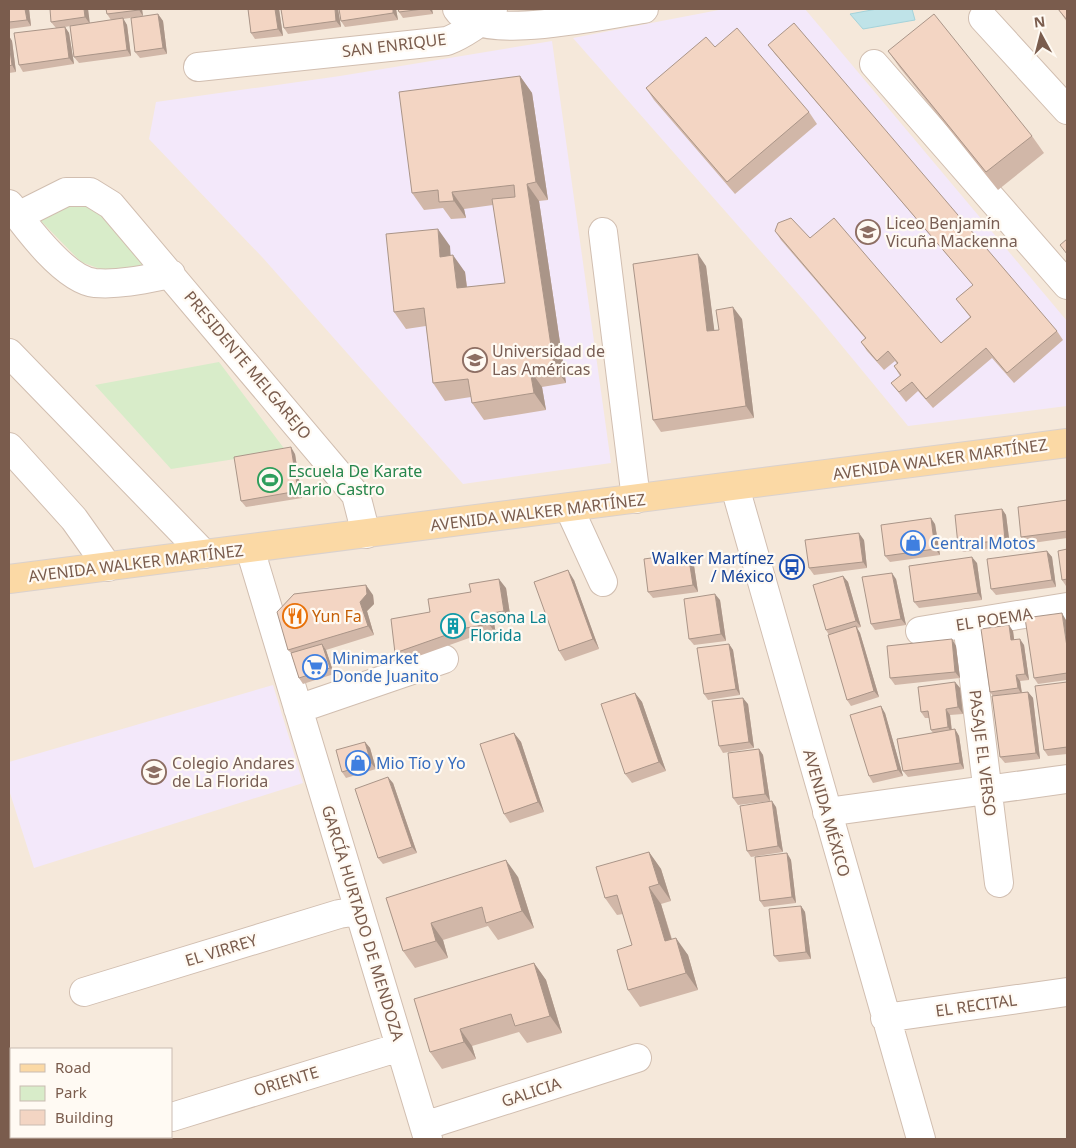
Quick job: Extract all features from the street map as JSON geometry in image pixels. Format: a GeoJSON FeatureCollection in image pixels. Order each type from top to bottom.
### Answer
{"type":"FeatureCollection","features":[{"type":"Feature","properties":{"kind":"main road","name":"AVENIDA WALKER MARTÍNEZ"},"geometry":{"type":"LineString","coordinates":[[9,579],[1067,443]]}},
{"type":"Feature","properties":{"kind":"street","name":"SAN ENRIQUE"},"geometry":{"type":"LineString","coordinates":[[198,67],[447,41],[465,34],[476,13],[513,27],[644,9]]}},
{"type":"Feature","properties":{"kind":"street"},"geometry":{"type":"LineString","coordinates":[[983,18],[1067,110]]}},
{"type":"Feature","properties":{"kind":"street"},"geometry":{"type":"LineString","coordinates":[[874,64],[1067,285]]}},
{"type":"Feature","properties":{"kind":"street","name":"PRESIDENTE MELGAREJO"},"geometry":{"type":"LineString","coordinates":[[171,274],[124,283],[93,283],[68,272],[13,210],[66,192],[90,192],[111,205],[171,274],[356,495],[366,534]]}},
{"type":"Feature","properties":{"kind":"street"},"geometry":{"type":"LineString","coordinates":[[603,232],[636,499]]}},
{"type":"Feature","properties":{"kind":"street"},"geometry":{"type":"LineString","coordinates":[[9,353],[204,554]]}},
{"type":"Feature","properties":{"kind":"street"},"geometry":{"type":"LineString","coordinates":[[9,448],[74,519],[108,566]]}},
{"type":"Feature","properties":{"kind":"street","name":"AVENIDA MÉXICO"},"geometry":{"type":"LineString","coordinates":[[735,487],[920,1139]]}},
{"type":"Feature","properties":{"kind":"street"},"geometry":{"type":"LineString","coordinates":[[569,508],[603,582]]}},
{"type":"Feature","properties":{"kind":"street","name":"GARCÍA HURTADO DE MENDOZA"},"geometry":{"type":"LineString","coordinates":[[250,549],[360,911],[425,1136]]}},
{"type":"Feature","properties":{"kind":"street","name":"EL POEMA"},"geometry":{"type":"LineString","coordinates":[[920,631],[1067,607]]}},
{"type":"Feature","properties":{"kind":"street","name":"PASAJE EL VERSO"},"geometry":{"type":"LineString","coordinates":[[967,623],[999,882]]}},
{"type":"Feature","properties":{"kind":"street"},"geometry":{"type":"LineString","coordinates":[[298,708],[444,659]]}},
{"type":"Feature","properties":{"kind":"street"},"geometry":{"type":"LineString","coordinates":[[827,812],[1067,779]]}},
{"type":"Feature","properties":{"kind":"street","name":"EL VIRREY"},"geometry":{"type":"LineString","coordinates":[[84,992],[339,914],[360,911]]}},
{"type":"Feature","properties":{"kind":"street","name":"EL RECITAL"},"geometry":{"type":"LineString","coordinates":[[885,1018],[1067,992]]}},
{"type":"Feature","properties":{"kind":"street","name":"ORIENTE"},"geometry":{"type":"LineString","coordinates":[[172,1117],[400,1047]]}},
{"type":"Feature","properties":{"kind":"street","name":"GALICIA"},"geometry":{"type":"LineString","coordinates":[[425,1136],[637,1058]]}},
{"type":"Feature","properties":{"kind":"shaded area"},"geometry":{"type":"Polygon","coordinates":[[[9,9],[1067,9],[1067,1139],[9,1139],[9,9]]]}},
{"type":"Feature","properties":{"kind":"shaded area","name":"Liceo Benjamín Vicuña Mackenna"},"geometry":{"type":"Polygon","coordinates":[[[724,9],[805,9],[1067,321],[1067,406],[908,426],[814,312],[573,38],[724,9]]]}},
{"type":"Feature","properties":{"kind":"shaded area","name":"Universidad de Las Américas"},"geometry":{"type":"Polygon","coordinates":[[[552,41],[611,463],[463,484],[263,258],[149,139],[156,102],[340,76],[552,41]]]}},
{"type":"Feature","properties":{"kind":"shaded area","name":"Colegio Andares de La Florida"},"geometry":{"type":"Polygon","coordinates":[[[273,685],[303,783],[34,868],[9,790],[9,762],[273,685]]]}},
{"type":"Feature","properties":{"kind":"green space"},"geometry":{"type":"Polygon","coordinates":[[[73,200],[96,204],[151,265],[106,271],[81,262],[39,219],[73,200]]]}},
{"type":"Feature","properties":{"kind":"green space"},"geometry":{"type":"Polygon","coordinates":[[[219,362],[286,451],[171,469],[95,385],[219,362]]]}},
{"type":"Feature","properties":{"kind":"water"},"geometry":{"type":"Polygon","coordinates":[[[877,9],[912,9],[915,20],[863,29],[850,14],[877,9]]]}},
{"type":"Feature","properties":{"kind":"building"},"geometry":{"type":"Polygon","coordinates":[[[9,9],[25,9],[27,20],[9,22],[9,9]]]}},
{"type":"Feature","properties":{"kind":"building"},"geometry":{"type":"Polygon","coordinates":[[[50,9],[84,9],[85,17],[51,22],[50,9]]]}},
{"type":"Feature","properties":{"kind":"building"},"geometry":{"type":"Polygon","coordinates":[[[106,9],[139,9],[139,10],[107,14],[106,9]]]}},
{"type":"Feature","properties":{"kind":"building"},"geometry":{"type":"Polygon","coordinates":[[[248,9],[275,9],[278,29],[251,33],[248,9]]]}},
{"type":"Feature","properties":{"kind":"building"},"geometry":{"type":"Polygon","coordinates":[[[281,9],[335,9],[336,21],[284,28],[281,9]]]}},
{"type":"Feature","properties":{"kind":"building"},"geometry":{"type":"Polygon","coordinates":[[[339,9],[393,9],[393,13],[341,21],[339,9]]]}},
{"type":"Feature","properties":{"kind":"building"},"geometry":{"type":"Polygon","coordinates":[[[398,9],[423,9],[399,12],[398,9]]]}},
{"type":"Feature","properties":{"kind":"building"},"geometry":{"type":"Polygon","coordinates":[[[1058,9],[1067,9],[1067,20],[1058,9]]]}},
{"type":"Feature","properties":{"kind":"building"},"geometry":{"type":"Polygon","coordinates":[[[158,14],[163,48],[135,52],[131,18],[158,14]]]}},
{"type":"Feature","properties":{"kind":"building"},"geometry":{"type":"Polygon","coordinates":[[[934,14],[1032,136],[986,172],[888,51],[934,14]]]}},
{"type":"Feature","properties":{"kind":"building"},"geometry":{"type":"Polygon","coordinates":[[[123,18],[127,50],[74,57],[70,26],[123,18]]]}},
{"type":"Feature","properties":{"kind":"building"},"geometry":{"type":"Polygon","coordinates":[[[794,23],[1057,331],[1007,373],[986,348],[926,399],[912,382],[899,392],[891,383],[901,375],[894,366],[898,363],[888,351],[877,361],[861,342],[866,338],[775,231],[778,223],[791,218],[810,238],[834,218],[941,343],[971,317],[956,299],[973,285],[768,45],[794,23]]]}},
{"type":"Feature","properties":{"kind":"building"},"geometry":{"type":"Polygon","coordinates":[[[65,27],[69,58],[19,65],[14,33],[65,27]]]}},
{"type":"Feature","properties":{"kind":"building"},"geometry":{"type":"Polygon","coordinates":[[[737,28],[809,112],[727,182],[646,88],[706,37],[715,47],[737,28]]]}},
{"type":"Feature","properties":{"kind":"building"},"geometry":{"type":"Polygon","coordinates":[[[9,43],[12,65],[9,66],[9,43]]]}},
{"type":"Feature","properties":{"kind":"building"},"geometry":{"type":"Polygon","coordinates":[[[520,76],[536,182],[527,184],[554,366],[530,370],[534,393],[472,403],[468,379],[433,383],[424,308],[394,312],[386,234],[438,229],[440,257],[453,255],[457,288],[505,283],[492,199],[515,197],[514,185],[452,192],[454,201],[439,202],[438,190],[412,193],[399,92],[520,76]]]}},
{"type":"Feature","properties":{"kind":"building"},"geometry":{"type":"Polygon","coordinates":[[[1067,239],[1067,254],[1060,245],[1067,239]]]}},
{"type":"Feature","properties":{"kind":"building"},"geometry":{"type":"Polygon","coordinates":[[[698,254],[707,331],[719,330],[716,310],[733,307],[746,406],[653,420],[633,264],[698,254]]]}},
{"type":"Feature","properties":{"kind":"building","name":"Escuela De Karate Mario Castro"},"geometry":{"type":"Polygon","coordinates":[[[291,447],[298,491],[241,501],[234,457],[291,447]]]}},
{"type":"Feature","properties":{"kind":"building"},"geometry":{"type":"Polygon","coordinates":[[[1067,500],[1067,531],[1021,537],[1018,507],[1067,500]]]}},
{"type":"Feature","properties":{"kind":"building"},"geometry":{"type":"Polygon","coordinates":[[[1002,509],[1005,540],[958,545],[955,515],[1002,509]]]}},
{"type":"Feature","properties":{"kind":"building","name":"Central Motos"},"geometry":{"type":"Polygon","coordinates":[[[931,518],[935,549],[885,556],[881,525],[931,518]]]}},
{"type":"Feature","properties":{"kind":"building"},"geometry":{"type":"Polygon","coordinates":[[[859,533],[863,562],[809,568],[805,540],[859,533]]]}},
{"type":"Feature","properties":{"kind":"building"},"geometry":{"type":"Polygon","coordinates":[[[1067,549],[1067,579],[1062,580],[1058,551],[1067,549]]]}},
{"type":"Feature","properties":{"kind":"building"},"geometry":{"type":"Polygon","coordinates":[[[1047,551],[1052,580],[991,589],[987,559],[1047,551]]]}},
{"type":"Feature","properties":{"kind":"building"},"geometry":{"type":"Polygon","coordinates":[[[688,553],[693,585],[648,592],[644,559],[688,553]]]}},
{"type":"Feature","properties":{"kind":"building"},"geometry":{"type":"Polygon","coordinates":[[[972,557],[978,593],[914,602],[909,566],[972,557]]]}},
{"type":"Feature","properties":{"kind":"building"},"geometry":{"type":"Polygon","coordinates":[[[568,570],[593,639],[559,651],[534,582],[568,570]]]}},
{"type":"Feature","properties":{"kind":"building"},"geometry":{"type":"Polygon","coordinates":[[[892,573],[901,619],[871,624],[862,577],[892,573]]]}},
{"type":"Feature","properties":{"kind":"building"},"geometry":{"type":"Polygon","coordinates":[[[843,576],[856,621],[826,630],[813,585],[843,576]]]}},
{"type":"Feature","properties":{"kind":"building","name":"Casona La Florida"},"geometry":{"type":"Polygon","coordinates":[[[499,579],[504,611],[487,614],[489,624],[466,628],[395,653],[391,619],[430,612],[428,599],[471,592],[469,584],[499,579]]]}},
{"type":"Feature","properties":{"kind":"building"},"geometry":{"type":"Polygon","coordinates":[[[366,585],[367,594],[360,602],[368,626],[288,650],[277,612],[294,594],[366,585]]]}},
{"type":"Feature","properties":{"kind":"building"},"geometry":{"type":"Polygon","coordinates":[[[715,594],[721,634],[689,639],[684,599],[715,594]]]}},
{"type":"Feature","properties":{"kind":"building"},"geometry":{"type":"Polygon","coordinates":[[[1062,613],[1067,647],[1067,673],[1034,678],[1025,618],[1062,613]]]}},
{"type":"Feature","properties":{"kind":"building"},"geometry":{"type":"Polygon","coordinates":[[[1009,625],[1011,640],[1020,639],[1025,674],[1016,675],[1018,688],[990,692],[981,629],[1009,625]]]}},
{"type":"Feature","properties":{"kind":"building"},"geometry":{"type":"Polygon","coordinates":[[[856,626],[874,691],[847,700],[828,635],[856,626]]]}},
{"type":"Feature","properties":{"kind":"building"},"geometry":{"type":"Polygon","coordinates":[[[952,639],[955,672],[890,678],[887,646],[952,639]]]}},
{"type":"Feature","properties":{"kind":"building","name":"Minimarket Donde Juanito"},"geometry":{"type":"Polygon","coordinates":[[[322,644],[330,668],[299,678],[291,653],[322,644]]]}},
{"type":"Feature","properties":{"kind":"building"},"geometry":{"type":"Polygon","coordinates":[[[729,644],[736,689],[704,694],[697,648],[729,644]]]}},
{"type":"Feature","properties":{"kind":"building"},"geometry":{"type":"Polygon","coordinates":[[[955,682],[958,707],[946,709],[948,727],[931,730],[928,711],[921,712],[918,687],[955,682]]]}},
{"type":"Feature","properties":{"kind":"building"},"geometry":{"type":"Polygon","coordinates":[[[1067,682],[1067,747],[1044,750],[1035,686],[1067,682]]]}},
{"type":"Feature","properties":{"kind":"building"},"geometry":{"type":"Polygon","coordinates":[[[1028,692],[1036,753],[1000,757],[992,696],[1028,692]]]}},
{"type":"Feature","properties":{"kind":"building"},"geometry":{"type":"Polygon","coordinates":[[[635,693],[659,762],[625,774],[601,704],[635,693]]]}},
{"type":"Feature","properties":{"kind":"building"},"geometry":{"type":"Polygon","coordinates":[[[743,698],[749,742],[719,746],[712,701],[743,698]]]}},
{"type":"Feature","properties":{"kind":"building"},"geometry":{"type":"Polygon","coordinates":[[[881,706],[898,770],[869,776],[850,715],[881,706]]]}},
{"type":"Feature","properties":{"kind":"building"},"geometry":{"type":"Polygon","coordinates":[[[955,729],[960,763],[903,771],[897,739],[955,729]]]}},
{"type":"Feature","properties":{"kind":"building"},"geometry":{"type":"Polygon","coordinates":[[[514,733],[538,802],[504,814],[480,744],[514,733]]]}},
{"type":"Feature","properties":{"kind":"building","name":"Mio Tío y Yo"},"geometry":{"type":"Polygon","coordinates":[[[365,742],[371,763],[342,772],[336,750],[365,742]]]}},
{"type":"Feature","properties":{"kind":"building"},"geometry":{"type":"Polygon","coordinates":[[[759,749],[765,794],[733,798],[728,753],[759,749]]]}},
{"type":"Feature","properties":{"kind":"building"},"geometry":{"type":"Polygon","coordinates":[[[388,777],[412,847],[378,858],[355,789],[388,777]]]}},
{"type":"Feature","properties":{"kind":"building"},"geometry":{"type":"Polygon","coordinates":[[[772,801],[778,846],[747,851],[740,806],[772,801]]]}},
{"type":"Feature","properties":{"kind":"building"},"geometry":{"type":"Polygon","coordinates":[[[649,852],[659,884],[649,887],[665,941],[676,938],[686,973],[628,990],[617,950],[632,945],[617,895],[605,898],[596,867],[649,852]]]}},
{"type":"Feature","properties":{"kind":"building"},"geometry":{"type":"Polygon","coordinates":[[[787,853],[792,897],[760,901],[755,857],[787,853]]]}},
{"type":"Feature","properties":{"kind":"building"},"geometry":{"type":"Polygon","coordinates":[[[506,860],[522,911],[486,923],[482,907],[431,923],[436,941],[403,951],[386,898],[506,860]]]}},
{"type":"Feature","properties":{"kind":"building"},"geometry":{"type":"Polygon","coordinates":[[[801,906],[806,952],[774,956],[769,909],[801,906]]]}},
{"type":"Feature","properties":{"kind":"building"},"geometry":{"type":"Polygon","coordinates":[[[534,963],[550,1016],[515,1026],[511,1014],[460,1029],[464,1042],[430,1052],[414,999],[534,963]]]}},
{"type":"Feature","properties":{"kind":"building"},"geometry":{"type":"Polygon","coordinates":[[[9,1073],[10,1095],[9,1095],[9,1073]]]}},
{"type":"Feature","properties":{"kind":"building"},"geometry":{"type":"Polygon","coordinates":[[[9,1120],[10,1138],[58,1139],[9,1139],[9,1120]]]}},
{"type":"Feature","properties":{"kind":"place","name":"Liceo Benjamín Vicuña Mackenna"},"geometry":{"type":"Point","coordinates":[868,232]}},
{"type":"Feature","properties":{"kind":"place","name":"Universidad de Las Américas"},"geometry":{"type":"Point","coordinates":[475,360]}},
{"type":"Feature","properties":{"kind":"place","name":"Escuela De Karate Mario Castro"},"geometry":{"type":"Point","coordinates":[270,480]}},
{"type":"Feature","properties":{"kind":"place","name":"Central Motos"},"geometry":{"type":"Point","coordinates":[913,543]}},
{"type":"Feature","properties":{"kind":"place","name":"Walker Martínez / México"},"geometry":{"type":"Point","coordinates":[792,567]}},
{"type":"Feature","properties":{"kind":"place","name":"Yun Fa"},"geometry":{"type":"Point","coordinates":[295,616]}},
{"type":"Feature","properties":{"kind":"place","name":"Casona La Florida"},"geometry":{"type":"Point","coordinates":[453,626]}},
{"type":"Feature","properties":{"kind":"place","name":"Minimarket Donde Juanito"},"geometry":{"type":"Point","coordinates":[315,667]}},
{"type":"Feature","properties":{"kind":"place","name":"Mio Tío y Yo"},"geometry":{"type":"Point","coordinates":[358,763]}},
{"type":"Feature","properties":{"kind":"place","name":"Colegio Andares de La Florida"},"geometry":{"type":"Point","coordinates":[154,772]}}]}
